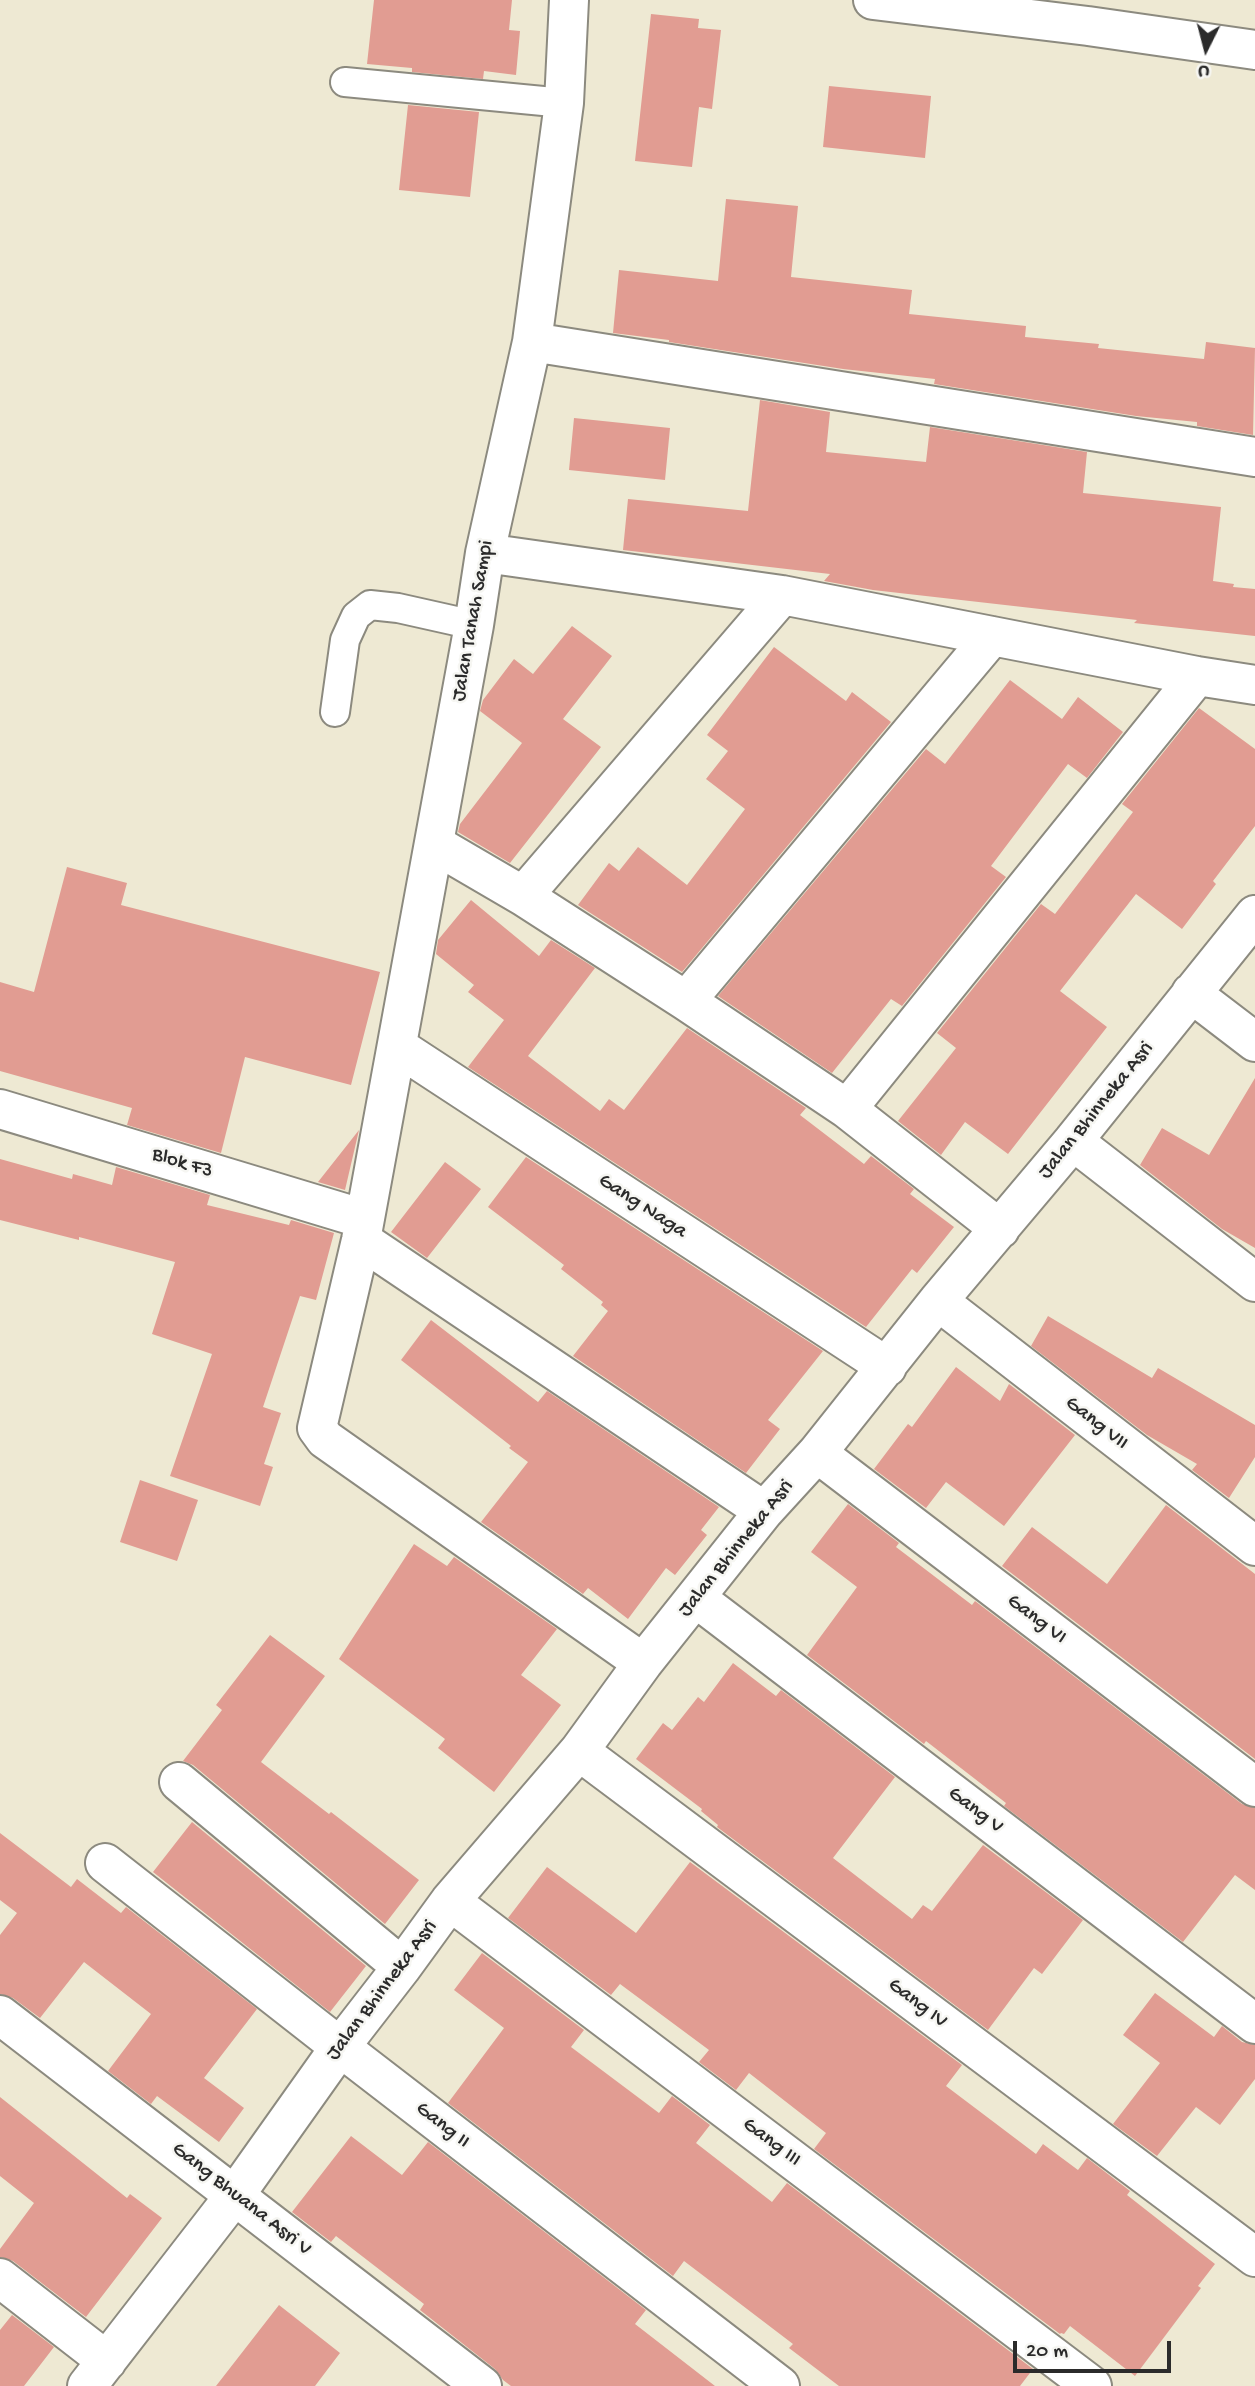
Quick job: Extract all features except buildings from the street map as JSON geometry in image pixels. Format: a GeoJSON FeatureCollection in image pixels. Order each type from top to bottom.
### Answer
{"type":"FeatureCollection","features":[{"type":"Feature","properties":{"kind":"street","name":"Jalan Tanah Sampi"},"geometry":{"type":"LineString","coordinates":[[569,0],[564,103],[532,342],[485,553],[398,1047],[362,1229],[317,1428],[319,1433],[643,1663]]}},
{"type":"Feature","properties":{"kind":"street"},"geometry":{"type":"LineString","coordinates":[[873,0],[1088,26],[1255,50]]}},
{"type":"Feature","properties":{"kind":"street"},"geometry":{"type":"LineString","coordinates":[[532,342],[1255,457]]}},
{"type":"Feature","properties":{"kind":"street"},"geometry":{"type":"LineString","coordinates":[[485,553],[782,595],[1255,685]]}},
{"type":"Feature","properties":{"kind":"street"},"geometry":{"type":"LineString","coordinates":[[523,897],[782,595]]}},
{"type":"Feature","properties":{"kind":"street"},"geometry":{"type":"LineString","coordinates":[[686,1001],[992,635]]}},
{"type":"Feature","properties":{"kind":"street"},"geometry":{"type":"LineString","coordinates":[[847,1109],[1197,676]]}},
{"type":"Feature","properties":{"kind":"street"},"geometry":{"type":"LineString","coordinates":[[434,844],[686,1001],[847,1109],[1000,1229]]}},
{"type":"Feature","properties":{"kind":"street","name":"Jalan Bhinneka Asri"},"geometry":{"type":"LineString","coordinates":[[97,2374],[235,2195],[340,2047],[450,1900],[579,1751],[643,1663],[764,1511],[817,1453],[938,1301],[1073,1142],[1255,915]]}},
{"type":"Feature","properties":{"kind":"street"},"geometry":{"type":"LineString","coordinates":[[1192,993],[1255,1042]]}},
{"type":"Feature","properties":{"kind":"street","name":"Gang Naga"},"geometry":{"type":"LineString","coordinates":[[398,1047],[887,1367]]}},
{"type":"Feature","properties":{"kind":"street","name":"Blok F3"},"geometry":{"type":"LineString","coordinates":[[0,1110],[362,1229],[764,1511]]}},
{"type":"Feature","properties":{"kind":"street"},"geometry":{"type":"LineString","coordinates":[[1073,1142],[1255,1282]]}},
{"type":"Feature","properties":{"kind":"street","name":"Gang VII"},"geometry":{"type":"LineString","coordinates":[[938,1301],[1255,1546]]}},
{"type":"Feature","properties":{"kind":"street","name":"Gang VI"},"geometry":{"type":"LineString","coordinates":[[817,1453],[1255,1787]]}},
{"type":"Feature","properties":{"kind":"street","name":"Gang V"},"geometry":{"type":"LineString","coordinates":[[696,1598],[1255,2024]]}},
{"type":"Feature","properties":{"kind":"street","name":"Gang IV"},"geometry":{"type":"LineString","coordinates":[[579,1751],[1255,2257]]}},
{"type":"Feature","properties":{"kind":"street"},"geometry":{"type":"LineString","coordinates":[[179,1782],[402,1967]]}},
{"type":"Feature","properties":{"kind":"street","name":"Gang II"},"geometry":{"type":"LineString","coordinates":[[106,1863],[780,2386]]}},
{"type":"Feature","properties":{"kind":"street","name":"Gang III"},"geometry":{"type":"LineString","coordinates":[[450,1900],[1092,2386]]}},
{"type":"Feature","properties":{"kind":"street","name":"Gang Bhuana Asri V"},"geometry":{"type":"LineString","coordinates":[[0,2015],[482,2386]]}},
{"type":"Feature","properties":{"kind":"street"},"geometry":{"type":"LineString","coordinates":[[0,2278],[97,2374]]}},
{"type":"Feature","properties":{"kind":"lane"},"geometry":{"type":"LineString","coordinates":[[345,82],[564,103]]}},
{"type":"Feature","properties":{"kind":"lane"},"geometry":{"type":"LineString","coordinates":[[335,712],[345,640],[356,616],[370,605],[398,608],[474,625]]}}]}
